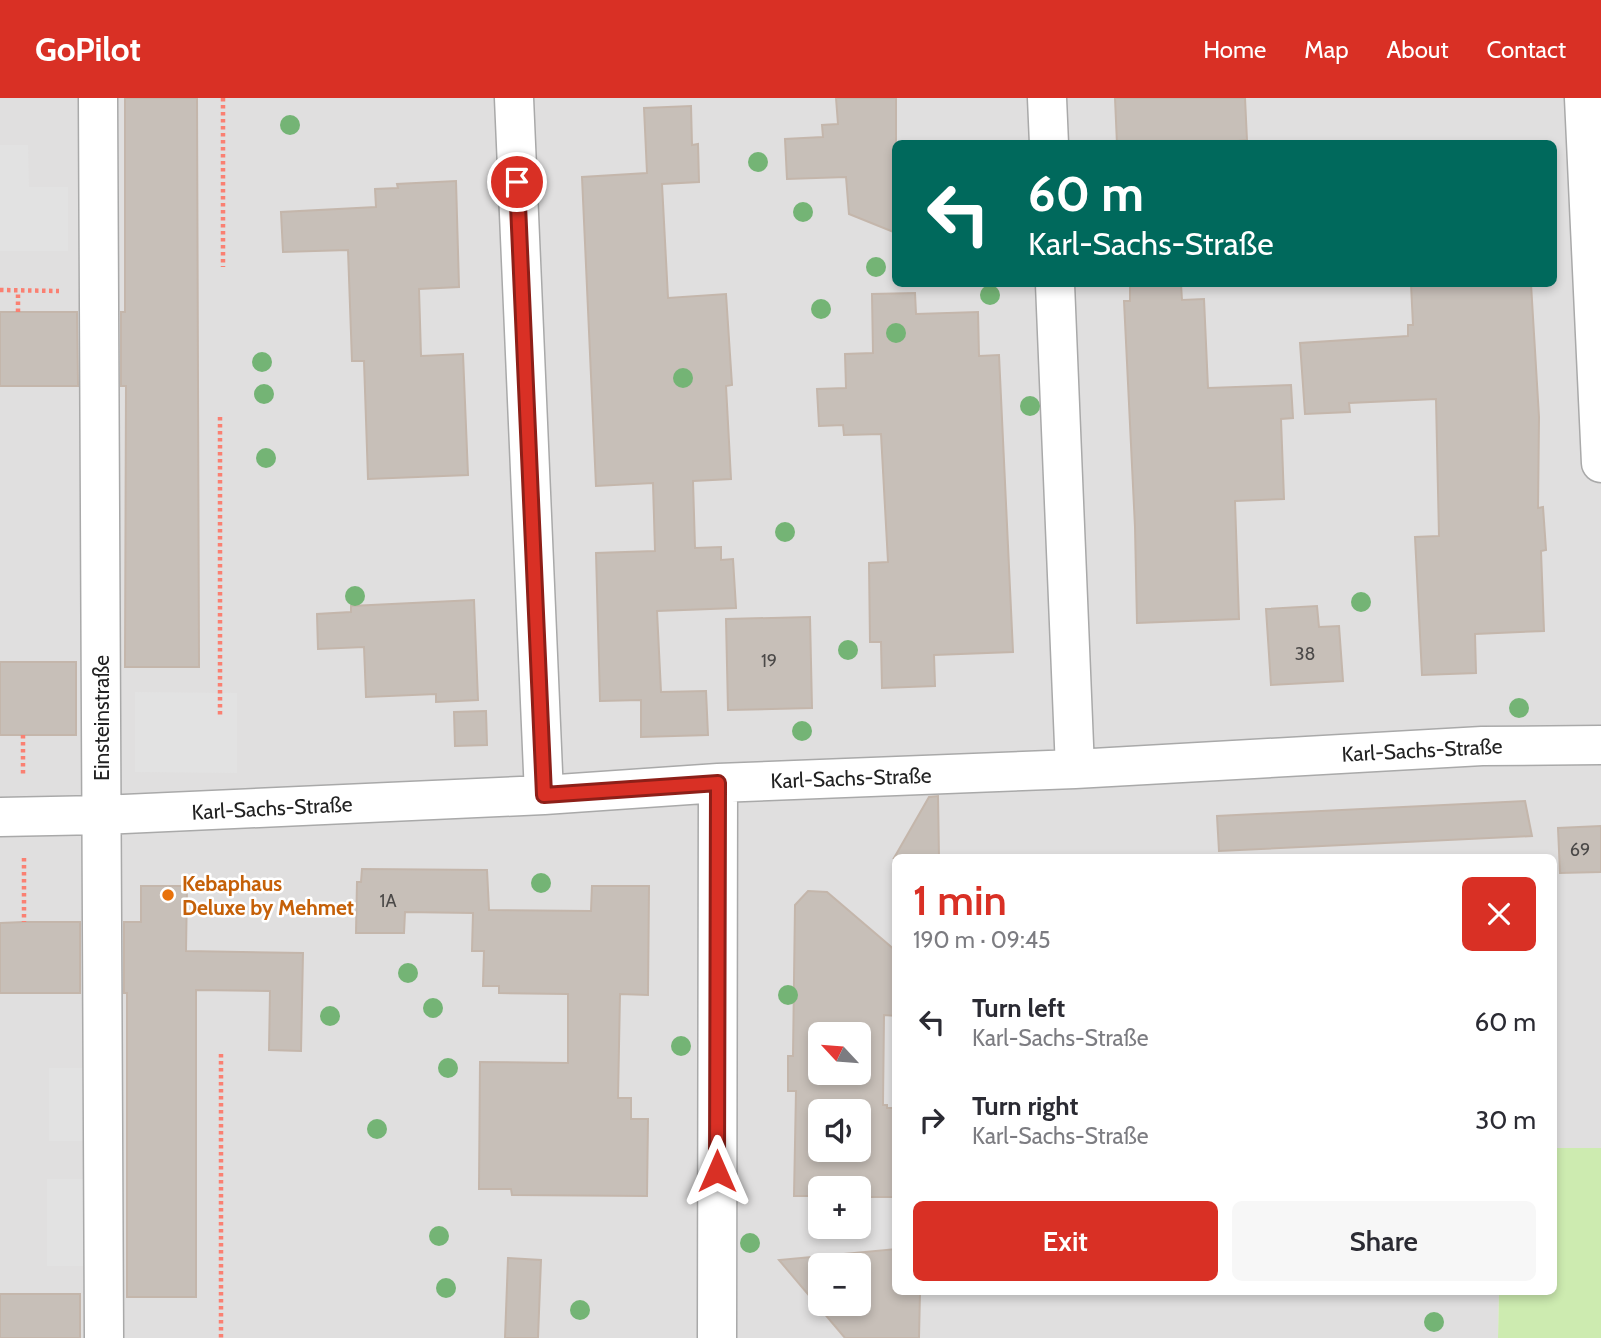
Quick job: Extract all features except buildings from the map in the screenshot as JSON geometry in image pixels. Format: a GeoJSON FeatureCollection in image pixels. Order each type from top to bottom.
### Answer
{"type":"FeatureCollection","features":[{"type":"Feature","properties":{"kind":"street","name":"Einsteinstraße"},"geometry":{"type":"LineString","coordinates":[[98,98],[104,1338]]}},
{"type":"Feature","properties":{"kind":"street"},"geometry":{"type":"LineString","coordinates":[[514,98],[544,795]]}},
{"type":"Feature","properties":{"kind":"street"},"geometry":{"type":"LineString","coordinates":[[1048,98],[1049,140]]}},
{"type":"Feature","properties":{"kind":"street"},"geometry":{"type":"LineString","coordinates":[[1584,98],[1601,463]]}},
{"type":"Feature","properties":{"kind":"street"},"geometry":{"type":"LineString","coordinates":[[1055,287],[1075,769]]}},
{"type":"Feature","properties":{"kind":"street","name":"Karl-Sachs-Straße"},"geometry":{"type":"LineString","coordinates":[[12,817],[102,816],[544,795],[718,783],[1075,769],[1482,746],[1601,745]]}},
{"type":"Feature","properties":{"kind":"street"},"geometry":{"type":"LineString","coordinates":[[717,1338],[718,783]]}},
{"type":"Feature","properties":{"kind":"path"},"geometry":{"type":"LineString","coordinates":[[223,98],[223,267]]}},
{"type":"Feature","properties":{"kind":"path"},"geometry":{"type":"LineString","coordinates":[[0,290],[98,291]]}},
{"type":"Feature","properties":{"kind":"path"},"geometry":{"type":"LineString","coordinates":[[18,290],[18,312]]}},
{"type":"Feature","properties":{"kind":"path"},"geometry":{"type":"LineString","coordinates":[[220,418],[220,718]]}},
{"type":"Feature","properties":{"kind":"path"},"geometry":{"type":"LineString","coordinates":[[12,817],[24,922]]}},
{"type":"Feature","properties":{"kind":"path"},"geometry":{"type":"LineString","coordinates":[[221,1054],[221,1338]]}},
{"type":"Feature","properties":{"kind":"shaded area"},"geometry":{"type":"Polygon","coordinates":[[[0,98],[1601,98],[1601,1148],[1557,1148],[1557,854],[892,854],[892,1295],[1499,1295],[1498,1338],[0,1338],[0,98]]]}},
{"type":"Feature","properties":{"kind":"shaded area"},"geometry":{"type":"Polygon","coordinates":[[[0,145],[28,145],[29,187],[68,187],[68,251],[0,251],[0,145]]]}},
{"type":"Feature","properties":{"kind":"shaded area"},"geometry":{"type":"Polygon","coordinates":[[[135,692],[237,693],[237,773],[135,772],[135,692]]]}},
{"type":"Feature","properties":{"kind":"shaded area"},"geometry":{"type":"Polygon","coordinates":[[[49,1068],[103,1068],[103,1141],[49,1141],[49,1068]]]}},
{"type":"Feature","properties":{"kind":"shaded area"},"geometry":{"type":"Polygon","coordinates":[[[47,1179],[103,1179],[104,1266],[47,1266],[47,1179]]]}},
{"type":"Feature","properties":{"kind":"green space"},"geometry":{"type":"Polygon","coordinates":[[[1557,1148],[1601,1148],[1601,1338],[1498,1338],[1499,1295],[1557,1295],[1557,1148]]]}},
{"type":"Feature","properties":{"kind":"place","name":"Kebaphaus Deluxe by Mehmet"},"geometry":{"type":"Point","coordinates":[168,895]}},
{"type":"Feature","properties":{"kind":"route"},"geometry":{"type":"LineString","coordinates":[[517,182],[544,795],[718,783],[717,1171]]}}]}
